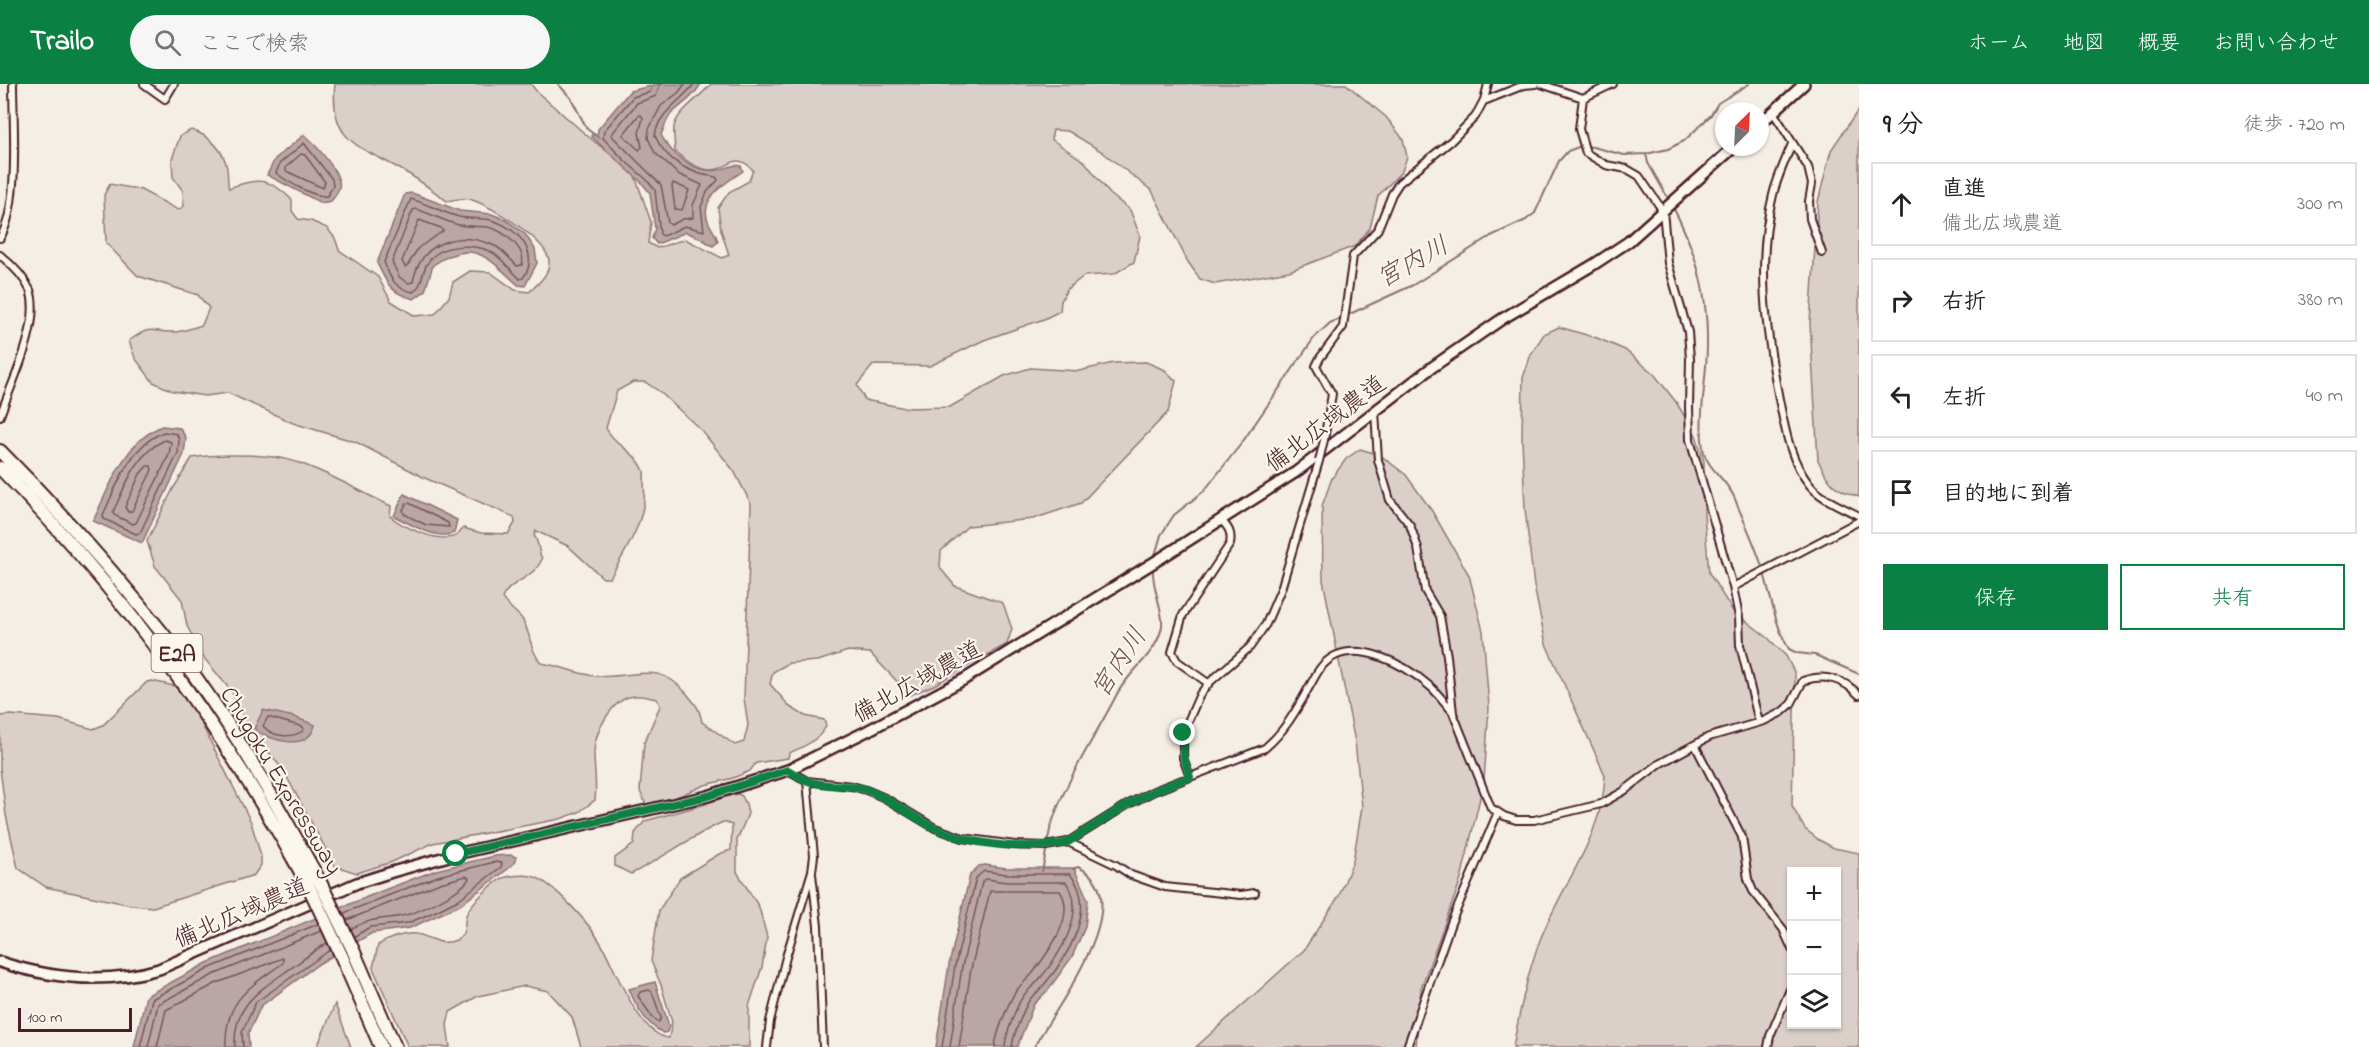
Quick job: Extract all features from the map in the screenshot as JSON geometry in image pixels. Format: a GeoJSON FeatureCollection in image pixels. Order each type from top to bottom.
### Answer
{"type":"FeatureCollection","features":[{"type":"Feature","properties":{"kind":"highway","name":"Chugoku Expressway"},"geometry":{"type":"LineString","coordinates":[[0,451],[78,533],[168,640],[253,764],[395,1047]]}},
{"type":"Feature","properties":{"kind":"highway","name":"Chugoku Expressway"},"geometry":{"type":"LineString","coordinates":[[0,468],[69,541],[157,646],[202,709],[314,885]]}},
{"type":"Feature","properties":{"kind":"highway","name":"Chugoku Expressway"},"geometry":{"type":"LineString","coordinates":[[347,952],[381,1047]]}},
{"type":"Feature","properties":{"kind":"street"},"geometry":{"type":"LineString","coordinates":[[0,238],[8,225],[12,204],[13,84]]}},
{"type":"Feature","properties":{"kind":"street"},"geometry":{"type":"LineString","coordinates":[[144,84],[165,99],[174,84]]}},
{"type":"Feature","properties":{"kind":"street"},"geometry":{"type":"LineString","coordinates":[[1190,777],[1184,758],[1183,733],[1200,694],[1208,683],[1250,646],[1266,624],[1281,589],[1319,461],[1332,394],[1316,366],[1343,327],[1353,256],[1378,229],[1399,183],[1475,117],[1484,101],[1488,84]]}},
{"type":"Feature","properties":{"kind":"street"},"geometry":{"type":"LineString","coordinates":[[1484,101],[1535,84]]}},
{"type":"Feature","properties":{"kind":"street"},"geometry":{"type":"LineString","coordinates":[[1540,84],[1583,98],[1613,84]]}},
{"type":"Feature","properties":{"kind":"street"},"geometry":{"type":"LineString","coordinates":[[1769,116],[1804,84]]}},
{"type":"Feature","properties":{"kind":"street"},"geometry":{"type":"LineString","coordinates":[[1583,98],[1579,129],[1586,153],[1606,165],[1627,169],[1640,176],[1663,211],[1668,263],[1688,332],[1690,440],[1733,587],[1739,617],[1740,645],[1759,722]]}},
{"type":"Feature","properties":{"kind":"street"},"geometry":{"type":"LineString","coordinates":[[1773,112],[1808,167],[1812,184],[1809,201],[1810,219],[1822,253]]}},
{"type":"Feature","properties":{"kind":"street"},"geometry":{"type":"LineString","coordinates":[[1792,144],[1773,194],[1763,276],[1775,375],[1792,455],[1802,474],[1811,487],[1822,496],[1859,516]]}},
{"type":"Feature","properties":{"kind":"street","name":"備北広域農道"},"geometry":{"type":"LineString","coordinates":[[0,962],[36,971],[81,978],[108,979],[134,976],[159,969],[357,884],[392,872],[456,854],[708,796],[788,770],[963,680],[1296,472],[1431,368],[1502,319],[1593,266],[1628,242],[1724,156]]}},
{"type":"Feature","properties":{"kind":"street"},"geometry":{"type":"LineString","coordinates":[[0,255],[26,284],[33,303],[33,311],[24,351],[0,416]]}},
{"type":"Feature","properties":{"kind":"street"},"geometry":{"type":"LineString","coordinates":[[1375,411],[1378,460],[1390,500],[1410,525],[1418,548],[1425,591],[1440,616],[1453,713],[1491,808],[1516,820],[1534,820],[1601,804],[1624,791],[1659,764],[1709,737],[1759,722],[1782,712],[1791,704],[1803,681],[1815,676],[1826,676],[1842,681],[1859,695]]}},
{"type":"Feature","properties":{"kind":"street"},"geometry":{"type":"LineString","coordinates":[[1208,683],[1177,661],[1172,652],[1183,615],[1230,544],[1232,535],[1221,520]]}},
{"type":"Feature","properties":{"kind":"street"},"geometry":{"type":"LineString","coordinates":[[1733,587],[1859,521]]}},
{"type":"Feature","properties":{"kind":"street"},"geometry":{"type":"LineString","coordinates":[[788,770],[807,781],[852,786],[866,790],[885,798],[935,828],[963,838],[1015,845],[1046,846],[1068,842],[1154,791],[1265,748],[1277,738],[1289,722],[1317,672],[1331,657],[1339,653],[1354,651],[1373,653],[1419,677],[1453,713]]}},
{"type":"Feature","properties":{"kind":"street"},"geometry":{"type":"LineString","coordinates":[[1695,745],[1742,837],[1753,891],[1783,929],[1787,939]]}},
{"type":"Feature","properties":{"kind":"street"},"geometry":{"type":"LineString","coordinates":[[767,1047],[770,1021],[786,957],[812,871],[814,856],[807,781]]}},
{"type":"Feature","properties":{"kind":"street"},"geometry":{"type":"LineString","coordinates":[[1407,1047],[1451,923],[1498,812]]}},
{"type":"Feature","properties":{"kind":"street"},"geometry":{"type":"LineString","coordinates":[[1068,842],[1116,865],[1131,875],[1165,887],[1241,895],[1255,893]]}},
{"type":"Feature","properties":{"kind":"street"},"geometry":{"type":"LineString","coordinates":[[812,871],[818,916],[823,1047]]}},
{"type":"Feature","properties":{"kind":"street"},"geometry":{"type":"LineString","coordinates":[[1768,1047],[1770,1036],[1787,995]]}},
{"type":"Feature","properties":{"kind":"shaded area"},"geometry":{"type":"Polygon","coordinates":[[[335,84],[531,84],[537,92],[590,138],[634,173],[651,222],[648,243],[657,248],[685,239],[722,258],[729,255],[721,230],[718,208],[729,192],[749,181],[753,170],[741,161],[716,170],[699,167],[675,151],[674,136],[674,127],[680,115],[711,84],[1346,84],[1386,117],[1403,139],[1407,157],[1402,171],[1378,196],[1370,228],[1355,246],[1289,271],[1215,284],[1200,279],[1188,262],[1152,191],[1101,151],[1068,131],[1053,130],[1051,139],[1085,162],[1110,194],[1130,210],[1140,236],[1134,262],[1114,274],[1084,276],[1067,289],[1061,301],[1060,311],[1044,319],[984,340],[930,366],[873,365],[857,385],[865,400],[905,408],[950,407],[1004,376],[1030,368],[1079,371],[1113,363],[1146,362],[1165,370],[1176,381],[1168,412],[1081,503],[1033,519],[968,526],[941,551],[940,568],[955,586],[1003,603],[1012,629],[1007,644],[934,685],[910,695],[870,653],[848,651],[818,661],[789,663],[773,672],[770,684],[790,707],[805,716],[824,720],[826,726],[820,735],[805,746],[789,753],[788,758],[756,763],[750,771],[733,778],[646,805],[640,791],[644,743],[660,706],[657,699],[643,696],[626,698],[612,710],[597,736],[594,753],[595,800],[579,812],[560,819],[433,843],[392,862],[357,873],[335,866],[283,770],[246,723],[232,692],[204,658],[187,626],[182,600],[155,566],[147,541],[173,489],[192,458],[211,456],[248,455],[293,461],[391,506],[390,516],[396,521],[428,535],[449,538],[458,535],[463,528],[481,533],[508,534],[515,523],[514,517],[425,478],[356,442],[293,423],[228,393],[205,396],[173,391],[153,382],[135,358],[129,341],[151,330],[177,332],[202,325],[209,308],[198,295],[138,276],[106,243],[104,195],[110,184],[141,190],[178,210],[184,206],[183,191],[173,177],[172,159],[180,136],[191,130],[210,139],[223,155],[229,188],[256,181],[277,187],[292,200],[292,211],[298,219],[311,221],[327,228],[335,238],[339,250],[378,277],[391,301],[415,316],[435,314],[449,297],[453,282],[470,271],[490,272],[515,290],[529,292],[543,278],[548,270],[549,261],[539,243],[516,224],[490,209],[470,199],[447,201],[411,175],[362,149],[343,132],[337,120],[335,84]],[[633,382],[617,391],[606,428],[644,470],[643,508],[639,521],[610,578],[603,578],[568,546],[536,531],[534,535],[542,559],[533,572],[505,592],[502,598],[522,619],[534,652],[541,663],[596,676],[644,673],[665,677],[676,683],[693,701],[702,722],[735,745],[744,742],[748,725],[744,698],[751,504],[734,471],[702,431],[660,392],[645,382],[633,382]]]}},
{"type":"Feature","properties":{"kind":"shaded area"},"geometry":{"type":"Polygon","coordinates":[[[1859,109],[1859,497],[1833,484],[1825,475],[1818,460],[1810,323],[1818,202],[1831,150],[1859,109]]]}},
{"type":"Feature","properties":{"kind":"shaded area"},"geometry":{"type":"Polygon","coordinates":[[[1559,327],[1597,338],[1625,350],[1654,374],[1676,402],[1696,435],[1704,461],[1704,514],[1709,573],[1732,610],[1767,637],[1786,656],[1795,674],[1792,806],[1805,829],[1819,840],[1834,848],[1859,853],[1859,1047],[1513,1047],[1535,953],[1549,919],[1589,840],[1603,798],[1605,775],[1546,644],[1534,586],[1525,509],[1522,439],[1523,378],[1531,354],[1544,334],[1559,327]]]}},
{"type":"Feature","properties":{"kind":"shaded area"},"geometry":{"type":"Polygon","coordinates":[[[1360,449],[1380,455],[1406,475],[1432,511],[1469,575],[1483,631],[1489,707],[1484,781],[1461,879],[1421,988],[1416,1047],[1196,1047],[1304,950],[1339,896],[1353,861],[1362,807],[1355,742],[1323,580],[1322,506],[1332,478],[1346,459],[1360,449]]]}},
{"type":"Feature","properties":{"kind":"shaded area"},"geometry":{"type":"Polygon","coordinates":[[[147,682],[174,686],[190,701],[251,822],[261,856],[261,865],[254,875],[153,907],[131,905],[46,887],[18,868],[6,815],[0,768],[0,716],[58,719],[93,729],[103,725],[147,682]]]}},
{"type":"Feature","properties":{"kind":"shaded area"},"geometry":{"type":"Polygon","coordinates":[[[738,794],[742,796],[746,804],[748,814],[737,840],[737,872],[759,907],[767,937],[762,967],[749,1006],[749,1047],[581,1047],[572,1017],[548,991],[525,986],[478,996],[450,1012],[447,1025],[450,1047],[408,1047],[373,968],[378,945],[410,934],[442,942],[456,940],[464,931],[469,909],[483,893],[503,878],[521,875],[540,879],[570,905],[602,945],[638,1014],[658,1034],[669,1038],[672,1022],[651,961],[659,910],[680,878],[719,854],[731,850],[732,825],[723,822],[631,874],[615,866],[615,858],[634,844],[635,833],[645,821],[706,804],[718,797],[738,794]]]}},
{"type":"Feature","properties":{"kind":"shaded area"},"geometry":{"type":"Polygon","coordinates":[[[335,1004],[351,1047],[318,1047],[318,1045],[335,1004]]]}},
{"type":"Feature","properties":{"kind":"water"},"geometry":{"type":"Polygon","coordinates":[[[659,84],[701,84],[671,114],[666,123],[661,135],[671,149],[692,166],[701,169],[718,170],[738,165],[743,171],[716,191],[707,205],[708,221],[718,242],[713,246],[686,232],[657,244],[652,238],[655,229],[650,193],[592,137],[592,133],[597,136],[598,129],[630,91],[659,84]]]}},
{"type":"Feature","properties":{"kind":"water"},"geometry":{"type":"Polygon","coordinates":[[[304,135],[321,152],[337,175],[339,188],[331,201],[321,203],[267,175],[275,159],[304,135]]]}},
{"type":"Feature","properties":{"kind":"water"},"geometry":{"type":"Polygon","coordinates":[[[412,193],[460,211],[492,214],[506,220],[525,234],[535,249],[537,263],[525,286],[518,285],[488,259],[470,252],[447,257],[433,265],[425,291],[414,299],[394,291],[377,263],[405,194],[412,193]]]}},
{"type":"Feature","properties":{"kind":"water"},"geometry":{"type":"Polygon","coordinates":[[[162,426],[180,428],[186,438],[184,454],[142,543],[93,521],[112,480],[128,454],[149,433],[162,426]]]}},
{"type":"Feature","properties":{"kind":"water"},"geometry":{"type":"Polygon","coordinates":[[[404,494],[457,520],[454,533],[440,535],[432,533],[394,516],[404,494]]]}},
{"type":"Feature","properties":{"kind":"water"},"geometry":{"type":"Polygon","coordinates":[[[263,710],[294,717],[315,725],[311,734],[305,739],[288,742],[278,740],[254,729],[263,710]]]}},
{"type":"Feature","properties":{"kind":"water"},"geometry":{"type":"Polygon","coordinates":[[[495,856],[516,857],[508,869],[460,905],[410,928],[372,933],[320,963],[261,1006],[248,1034],[249,1047],[134,1047],[146,996],[207,963],[436,870],[495,856]]]}},
{"type":"Feature","properties":{"kind":"water"},"geometry":{"type":"Polygon","coordinates":[[[979,866],[1006,868],[1074,868],[1088,900],[1085,927],[1072,957],[1048,990],[1034,1004],[1017,1047],[936,1047],[949,965],[970,875],[979,866]]]}},
{"type":"Feature","properties":{"kind":"water"},"geometry":{"type":"Polygon","coordinates":[[[655,982],[669,1026],[667,1032],[663,1033],[642,1014],[629,989],[655,982]]]}},
{"type":"Feature","properties":{"kind":"waterway"},"geometry":{"type":"LineString","coordinates":[[558,84],[571,98],[587,129],[599,138]]}},
{"type":"Feature","properties":{"kind":"waterway","name":"宮内川"},"geometry":{"type":"LineString","coordinates":[[1154,559],[1161,535],[1174,515],[1204,491],[1241,444],[1314,338],[1330,323],[1413,285],[1491,236],[1526,220],[1535,213],[1559,161],[1568,151],[1581,146],[1624,155],[1646,154],[1668,149],[1684,141],[1711,115],[1718,103],[1749,84]]}},
{"type":"Feature","properties":{"kind":"waterway"},"geometry":{"type":"LineString","coordinates":[[1646,154],[1648,163],[1669,200]]}},
{"type":"Feature","properties":{"kind":"waterway"},"geometry":{"type":"LineString","coordinates":[[1672,205],[1688,239],[1703,290],[1707,326],[1707,358],[1702,410],[1705,455],[1710,465],[1730,489],[1735,500],[1758,555],[1778,626],[1789,649],[1797,653],[1815,655],[1859,674]]}},
{"type":"Feature","properties":{"kind":"waterway","name":"宮内川"},"geometry":{"type":"LineString","coordinates":[[1042,871],[1051,826],[1073,775],[1122,685],[1149,654],[1159,636],[1162,620],[1153,567]]}},
{"type":"Feature","properties":{"kind":"waterway","name":"宮内川"},"geometry":{"type":"LineString","coordinates":[[1034,1047],[1074,981],[1088,954],[1098,927],[1102,902],[1096,882],[1078,867],[1073,869]]}},
{"type":"Feature","properties":{"kind":"route"},"geometry":{"type":"LineString","coordinates":[[456,854],[708,796],[788,770],[807,781],[852,786],[866,790],[885,798],[935,828],[963,838],[1015,845],[1061,844],[1068,842],[1127,805],[1154,791],[1190,777],[1182,747],[1183,733]]}}]}
